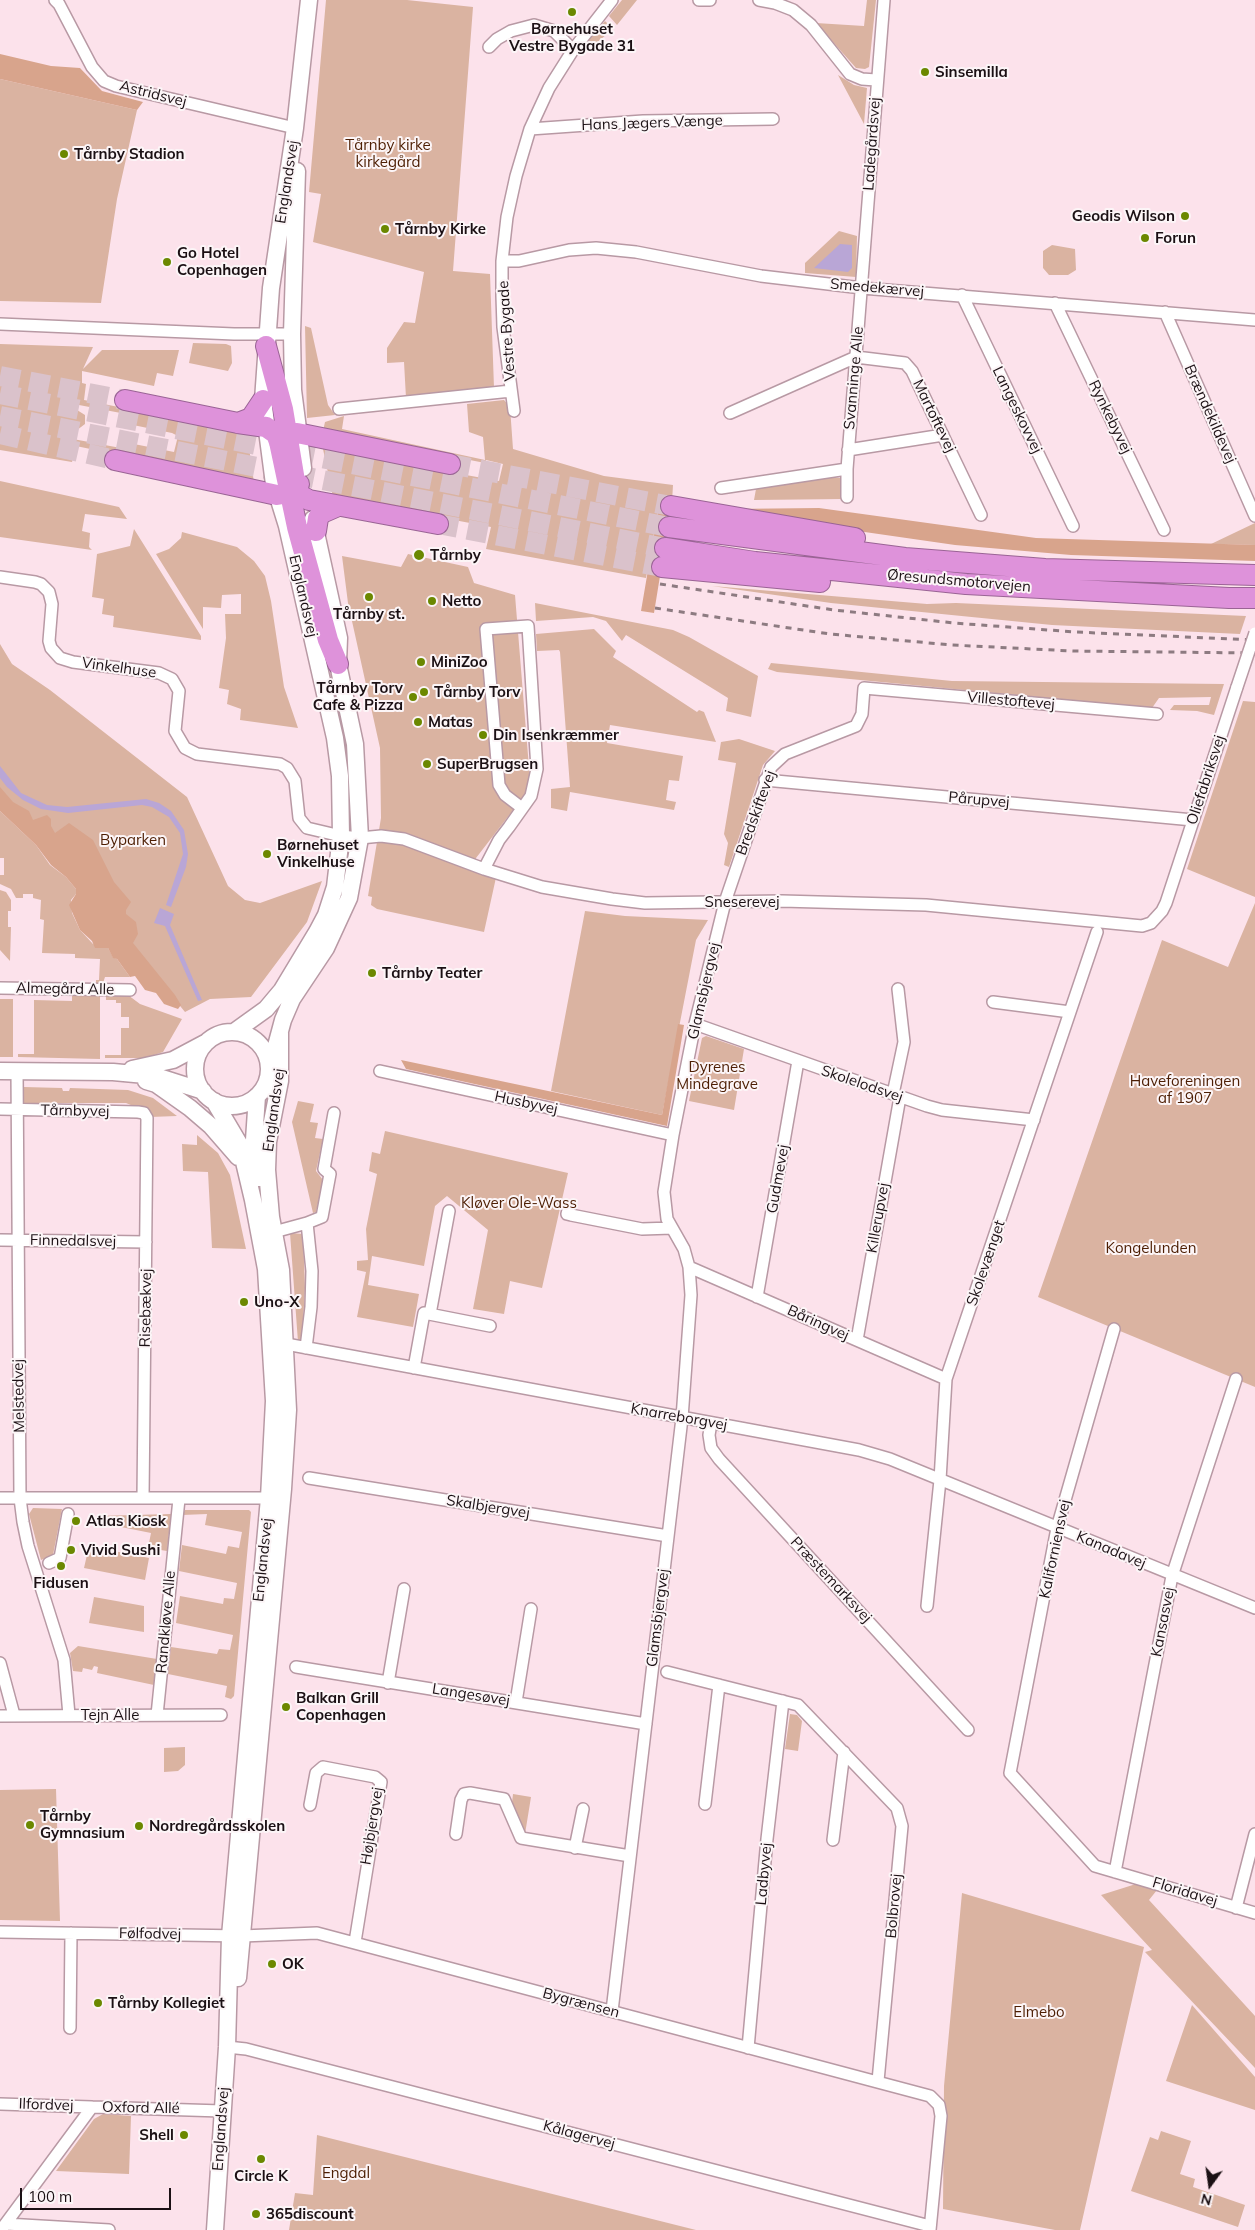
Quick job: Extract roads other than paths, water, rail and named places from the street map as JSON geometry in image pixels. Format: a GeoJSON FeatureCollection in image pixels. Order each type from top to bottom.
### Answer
{"type":"FeatureCollection","features":[{"type":"Feature","properties":{"kind":"highway"},"geometry":{"type":"LineString","coordinates":[[266,340],[284,409],[280,438],[295,491],[328,640],[338,664]]}},
{"type":"Feature","properties":{"kind":"highway"},"geometry":{"type":"LineString","coordinates":[[125,400],[238,423],[280,438],[450,464]]}},
{"type":"Feature","properties":{"kind":"highway"},"geometry":{"type":"LineString","coordinates":[[238,423],[251,418],[263,400]]}},
{"type":"Feature","properties":{"kind":"highway"},"geometry":{"type":"LineString","coordinates":[[115,460],[295,491],[338,506],[438,524]]}},
{"type":"Feature","properties":{"kind":"highway"},"geometry":{"type":"LineString","coordinates":[[316,531],[318,518],[322,513],[338,506]]}},
{"type":"Feature","properties":{"kind":"highway"},"geometry":{"type":"LineString","coordinates":[[671,506],[860,539],[984,556],[1255,570]]}},
{"type":"Feature","properties":{"kind":"highway","name":"Øresundsmotorvejen"},"geometry":{"type":"LineString","coordinates":[[668,527],[904,558],[1072,571],[1255,575]]}},
{"type":"Feature","properties":{"kind":"highway","name":"Øresundsmotorvejen"},"geometry":{"type":"LineString","coordinates":[[664,557],[755,562],[966,584],[1255,598]]}},
{"type":"Feature","properties":{"kind":"street","name":"Astridsvej"},"geometry":{"type":"LineString","coordinates":[[55,0],[59,4],[92,67],[104,81],[116,86],[295,128]]}},
{"type":"Feature","properties":{"kind":"street","name":"Englandsvej"},"geometry":{"type":"LineString","coordinates":[[280,438],[263,400],[266,340],[271,288],[295,128],[309,0]]}},
{"type":"Feature","properties":{"kind":"street","name":"Vestre Bygade"},"geometry":{"type":"LineString","coordinates":[[514,411],[503,327],[502,261],[507,217],[516,176],[530,129],[549,88],[573,50],[612,0]]}},
{"type":"Feature","properties":{"kind":"street"},"geometry":{"type":"LineString","coordinates":[[699,0],[710,0]]}},
{"type":"Feature","properties":{"kind":"street"},"geometry":{"type":"LineString","coordinates":[[759,0],[775,3],[793,10],[811,25],[850,74],[862,79],[876,80]]}},
{"type":"Feature","properties":{"kind":"street","name":"Ladegårdsvej"},"geometry":{"type":"LineString","coordinates":[[862,288],[876,80],[884,0]]}},
{"type":"Feature","properties":{"kind":"street"},"geometry":{"type":"LineString","coordinates":[[489,46],[511,31],[534,25],[554,31],[573,50]]}},
{"type":"Feature","properties":{"kind":"street","name":"Hans Jægers Vænge"},"geometry":{"type":"LineString","coordinates":[[530,129],[643,121],[773,119]]}},
{"type":"Feature","properties":{"kind":"street","name":"Englandsvej"},"geometry":{"type":"LineString","coordinates":[[280,438],[293,390],[292,334],[298,164],[295,128]]}},
{"type":"Feature","properties":{"kind":"street","name":"Smedekærvej"},"geometry":{"type":"LineString","coordinates":[[502,261],[518,261],[569,250],[596,248],[636,252],[761,276],[862,288],[1255,320]]}},
{"type":"Feature","properties":{"kind":"street","name":"Svanninge Alle"},"geometry":{"type":"LineString","coordinates":[[847,497],[848,450],[862,288]]}},
{"type":"Feature","properties":{"kind":"street","name":"Langeskovvej"},"geometry":{"type":"LineString","coordinates":[[962,295],[1072,526]]}},
{"type":"Feature","properties":{"kind":"street","name":"Rynkebyvej"},"geometry":{"type":"LineString","coordinates":[[1055,303],[1164,530]]}},
{"type":"Feature","properties":{"kind":"street","name":"Brændekildevej"},"geometry":{"type":"LineString","coordinates":[[1166,312],[1255,516]]}},
{"type":"Feature","properties":{"kind":"street"},"geometry":{"type":"LineString","coordinates":[[0,324],[234,334],[266,340],[292,334]]}},
{"type":"Feature","properties":{"kind":"street"},"geometry":{"type":"LineString","coordinates":[[730,413],[856,357]]}},
{"type":"Feature","properties":{"kind":"street","name":"Martoftevej"},"geometry":{"type":"LineString","coordinates":[[856,357],[905,363],[912,371],[981,516]]}},
{"type":"Feature","properties":{"kind":"street","name":"Vestre Bygade"},"geometry":{"type":"LineString","coordinates":[[339,409],[511,391]]}},
{"type":"Feature","properties":{"kind":"street"},"geometry":{"type":"LineString","coordinates":[[848,450],[943,435]]}},
{"type":"Feature","properties":{"kind":"street"},"geometry":{"type":"LineString","coordinates":[[721,488],[847,469]]}},
{"type":"Feature","properties":{"kind":"street","name":"Englandsvej"},"geometry":{"type":"LineString","coordinates":[[269,1072],[292,999],[326,948],[343,914],[349,898],[360,838],[355,744],[338,664],[339,638],[316,531],[295,491]]}},
{"type":"Feature","properties":{"kind":"street","name":"Englandsvej"},"geometry":{"type":"LineString","coordinates":[[234,1032],[266,1009],[282,990],[317,932],[326,915],[335,886],[341,836],[340,776],[336,738],[287,526],[295,491]]}},
{"type":"Feature","properties":{"kind":"street","name":"Vinkelhuse"},"geometry":{"type":"LineString","coordinates":[[0,577],[35,582],[41,584],[50,592],[52,604],[49,641],[51,648],[60,658],[66,661],[166,675],[172,679],[178,691],[176,731],[185,748],[197,754],[280,764],[287,768],[295,781],[299,818],[302,824],[312,830],[341,836]]}},
{"type":"Feature","properties":{"kind":"street"},"geometry":{"type":"LineString","coordinates":[[484,869],[499,840],[522,808],[533,791],[537,769],[528,626],[486,629],[499,785],[505,795],[522,808]]}},
{"type":"Feature","properties":{"kind":"street","name":"Oliefabriksvej"},"geometry":{"type":"LineString","coordinates":[[1151,923],[1162,911],[1255,633]]}},
{"type":"Feature","properties":{"kind":"street","name":"Villestoftevej"},"geometry":{"type":"LineString","coordinates":[[864,688],[1157,714]]}},
{"type":"Feature","properties":{"kind":"street","name":"Bredskiftevej"},"geometry":{"type":"LineString","coordinates":[[725,902],[771,767],[785,754],[856,726],[862,714],[864,688]]}},
{"type":"Feature","properties":{"kind":"street","name":"Pårupvej"},"geometry":{"type":"LineString","coordinates":[[765,780],[1193,820]]}},
{"type":"Feature","properties":{"kind":"street","name":"Sneserevej"},"geometry":{"type":"LineString","coordinates":[[341,836],[360,838],[381,836],[404,839],[484,869],[542,886],[612,899],[645,902],[926,905],[1142,926],[1151,923]]}},
{"type":"Feature","properties":{"kind":"street","name":"Glamsbjergvej"},"geometry":{"type":"LineString","coordinates":[[612,2011],[682,1418],[691,1295],[689,1267],[684,1249],[667,1219],[664,1192],[672,1135],[695,1024],[725,902]]}},
{"type":"Feature","properties":{"kind":"street","name":"Skolevænget"},"geometry":{"type":"LineString","coordinates":[[927,1606],[940,1480],[946,1379],[1097,932]]}},
{"type":"Feature","properties":{"kind":"street","name":"Almegård Alle"},"geometry":{"type":"LineString","coordinates":[[0,988],[130,990]]}},
{"type":"Feature","properties":{"kind":"street","name":"Killerupvej"},"geometry":{"type":"LineString","coordinates":[[856,1340],[897,1096],[904,1042],[898,989]]}},
{"type":"Feature","properties":{"kind":"street"},"geometry":{"type":"LineString","coordinates":[[993,1002],[1070,1012]]}},
{"type":"Feature","properties":{"kind":"street","name":"Skolelodsvej"},"geometry":{"type":"LineString","coordinates":[[695,1024],[897,1096],[942,1110],[1034,1120]]}},
{"type":"Feature","properties":{"kind":"street"},"geometry":{"type":"LineString","coordinates":[[0,1071],[113,1072],[156,1076],[208,1096],[225,1105],[248,1102],[257,1096],[267,1081],[269,1072],[268,1060],[264,1049],[256,1040],[246,1034],[234,1032],[214,1036],[206,1043],[173,1060],[142,1068],[113,1072]]}},
{"type":"Feature","properties":{"kind":"street","name":"Englandsvej"},"geometry":{"type":"LineString","coordinates":[[214,2230],[227,2029],[283,1489],[288,1410],[281,1270],[273,1225],[267,1170],[268,1142],[280,1081],[280,1033]]}},
{"type":"Feature","properties":{"kind":"street"},"geometry":{"type":"LineString","coordinates":[[206,1043],[196,1061],[197,1077],[208,1096]]}},
{"type":"Feature","properties":{"kind":"street","name":"Gudmevej"},"geometry":{"type":"LineString","coordinates":[[757,1297],[798,1061]]}},
{"type":"Feature","properties":{"kind":"street","name":"Husbyvej"},"geometry":{"type":"LineString","coordinates":[[380,1071],[672,1135]]}},
{"type":"Feature","properties":{"kind":"street","name":"Melstedvej"},"geometry":{"type":"LineString","coordinates":[[17,1072],[20,1498],[22,1522],[28,1546],[64,1660],[69,1715]]}},
{"type":"Feature","properties":{"kind":"street"},"geometry":{"type":"LineString","coordinates":[[113,1072],[156,1084],[176,1097],[216,1132],[246,1167]]}},
{"type":"Feature","properties":{"kind":"street","name":"Englandsvej"},"geometry":{"type":"LineString","coordinates":[[208,1096],[237,1138],[246,1167],[266,1269],[272,1335],[274,1401],[269,1498],[236,1936]]}},
{"type":"Feature","properties":{"kind":"street","name":"Englandsvej"},"geometry":{"type":"LineString","coordinates":[[257,1096],[254,1140],[255,1159],[264,1205],[273,1225]]}},
{"type":"Feature","properties":{"kind":"street","name":"Tårnbyvej"},"geometry":{"type":"LineString","coordinates":[[0,1109],[138,1112],[144,1113],[147,1118]]}},
{"type":"Feature","properties":{"kind":"street"},"geometry":{"type":"LineString","coordinates":[[273,1225],[307,1222],[322,1217],[330,1174],[324,1169],[334,1113]]}},
{"type":"Feature","properties":{"kind":"street","name":"Risebækvej"},"geometry":{"type":"LineString","coordinates":[[144,1498],[147,1118]]}},
{"type":"Feature","properties":{"kind":"street"},"geometry":{"type":"LineString","coordinates":[[569,1207],[568,1214],[597,1220],[642,1229],[672,1228]]}},
{"type":"Feature","properties":{"kind":"street"},"geometry":{"type":"LineString","coordinates":[[430,1314],[449,1211]]}},
{"type":"Feature","properties":{"kind":"street"},"geometry":{"type":"LineString","coordinates":[[306,1348],[311,1307],[312,1271],[307,1222]]}},
{"type":"Feature","properties":{"kind":"street","name":"Finnedalsvej"},"geometry":{"type":"LineString","coordinates":[[0,1240],[146,1242]]}},
{"type":"Feature","properties":{"kind":"street","name":"Båringvej"},"geometry":{"type":"LineString","coordinates":[[689,1267],[946,1379]]}},
{"type":"Feature","properties":{"kind":"street"},"geometry":{"type":"LineString","coordinates":[[414,1368],[424,1313],[490,1326]]}},
{"type":"Feature","properties":{"kind":"street","name":"Kaliforniensvej"},"geometry":{"type":"LineString","coordinates":[[1114,1329],[1057,1528],[1010,1773],[1095,1866],[1115,1872]]}},
{"type":"Feature","properties":{"kind":"street","name":"Knarreborgvej"},"geometry":{"type":"LineString","coordinates":[[286,1344],[860,1450],[890,1459],[940,1480]]}},
{"type":"Feature","properties":{"kind":"street","name":"Kansasvej"},"geometry":{"type":"LineString","coordinates":[[1115,1872],[1172,1576],[1236,1379]]}},
{"type":"Feature","properties":{"kind":"street","name":"Præstemarksvej"},"geometry":{"type":"LineString","coordinates":[[711,1423],[709,1435],[711,1448],[719,1459],[968,1730]]}},
{"type":"Feature","properties":{"kind":"street","name":"Skalbjergvej"},"geometry":{"type":"LineString","coordinates":[[309,1478],[668,1536]]}},
{"type":"Feature","properties":{"kind":"street","name":"Kanadavej"},"geometry":{"type":"LineString","coordinates":[[940,1480],[1172,1576],[1255,1608]]}},
{"type":"Feature","properties":{"kind":"street"},"geometry":{"type":"LineString","coordinates":[[0,1498],[269,1498]]}},
{"type":"Feature","properties":{"kind":"street","name":"Randkløve Alle"},"geometry":{"type":"LineString","coordinates":[[157,1715],[179,1498]]}},
{"type":"Feature","properties":{"kind":"street"},"geometry":{"type":"LineString","coordinates":[[49,1563],[60,1558],[68,1514]]}},
{"type":"Feature","properties":{"kind":"street"},"geometry":{"type":"LineString","coordinates":[[388,1683],[404,1589]]}},
{"type":"Feature","properties":{"kind":"street"},"geometry":{"type":"LineString","coordinates":[[516,1702],[531,1610]]}},
{"type":"Feature","properties":{"kind":"street"},"geometry":{"type":"LineString","coordinates":[[0,1663],[14,1716]]}},
{"type":"Feature","properties":{"kind":"street","name":"Langesøvej"},"geometry":{"type":"LineString","coordinates":[[296,1667],[646,1724]]}},
{"type":"Feature","properties":{"kind":"street","name":"Bolbrovej"},"geometry":{"type":"LineString","coordinates":[[667,1672],[798,1705],[897,1808],[902,1826],[878,2081]]}},
{"type":"Feature","properties":{"kind":"street"},"geometry":{"type":"LineString","coordinates":[[705,1804],[719,1685]]}},
{"type":"Feature","properties":{"kind":"street","name":"Ladbyvej"},"geometry":{"type":"LineString","coordinates":[[748,2048],[767,1839],[783,1701]]}},
{"type":"Feature","properties":{"kind":"street","name":"Tejn Alle"},"geometry":{"type":"LineString","coordinates":[[0,1716],[221,1715]]}},
{"type":"Feature","properties":{"kind":"street"},"geometry":{"type":"LineString","coordinates":[[833,1840],[844,1752]]}},
{"type":"Feature","properties":{"kind":"street","name":"Højbjergvej"},"geometry":{"type":"LineString","coordinates":[[310,1805],[316,1773],[323,1767],[374,1777],[381,1782],[355,1942]]}},
{"type":"Feature","properties":{"kind":"street"},"geometry":{"type":"LineString","coordinates":[[456,1834],[461,1800],[464,1794],[470,1793],[504,1799],[521,1838],[630,1856]]}},
{"type":"Feature","properties":{"kind":"street"},"geometry":{"type":"LineString","coordinates":[[575,1848],[583,1809]]}},
{"type":"Feature","properties":{"kind":"street"},"geometry":{"type":"LineString","coordinates":[[1236,1908],[1255,1834]]}},
{"type":"Feature","properties":{"kind":"street","name":"Floridavej"},"geometry":{"type":"LineString","coordinates":[[1115,1872],[1255,1913]]}},
{"type":"Feature","properties":{"kind":"street","name":"Følfodvej"},"geometry":{"type":"LineString","coordinates":[[0,1932],[236,1936]]}},
{"type":"Feature","properties":{"kind":"street"},"geometry":{"type":"LineString","coordinates":[[70,2028],[71,1933]]}},
{"type":"Feature","properties":{"kind":"street","name":"Bygrænsen"},"geometry":{"type":"LineString","coordinates":[[236,1936],[317,1933],[930,2096],[939,2105],[941,2116],[930,2228]]}},
{"type":"Feature","properties":{"kind":"street","name":"Kålagervej"},"geometry":{"type":"LineString","coordinates":[[226,2047],[256,2052],[930,2228]]}},
{"type":"Feature","properties":{"kind":"street","name":"Ilfordvej"},"geometry":{"type":"LineString","coordinates":[[0,2104],[92,2107]]}},
{"type":"Feature","properties":{"kind":"street","name":"Oxford Allé"},"geometry":{"type":"LineString","coordinates":[[3,2227],[92,2107],[222,2111]]}},
{"type":"Feature","properties":{"kind":"street"},"geometry":{"type":"LineString","coordinates":[[3,2227],[109,2230]]}},
{"type":"Feature","properties":{"kind":"tunnel"},"geometry":{"type":"LineString","coordinates":[[0,376],[125,400]]}},
{"type":"Feature","properties":{"kind":"tunnel"},"geometry":{"type":"LineString","coordinates":[[0,394],[669,527]]}},
{"type":"Feature","properties":{"kind":"tunnel"},"geometry":{"type":"LineString","coordinates":[[0,416],[665,548]]}},
{"type":"Feature","properties":{"kind":"tunnel"},"geometry":{"type":"LineString","coordinates":[[0,434],[115,460]]}},
{"type":"Feature","properties":{"kind":"tunnel"},"geometry":{"type":"LineString","coordinates":[[450,464],[671,506]]}},
{"type":"Feature","properties":{"kind":"tunnel"},"geometry":{"type":"LineString","coordinates":[[438,524],[662,567]]}},
{"type":"Feature","properties":{"kind":"railway"},"geometry":{"type":"LineString","coordinates":[[660,584],[834,610],[954,623],[1075,632],[1255,640]]}},
{"type":"Feature","properties":{"kind":"railway"},"geometry":{"type":"LineString","coordinates":[[655,608],[830,634],[952,645],[1073,651],[1255,653]]}},
{"type":"Feature","properties":{"kind":"place","name":"Børnehuset Vestre Bygade 31"},"geometry":{"type":"Point","coordinates":[572,12]}},
{"type":"Feature","properties":{"kind":"place","name":"Sinsemilla"},"geometry":{"type":"Point","coordinates":[925,72]}},
{"type":"Feature","properties":{"kind":"place","name":"Tårnby Stadion"},"geometry":{"type":"Point","coordinates":[64,154]}},
{"type":"Feature","properties":{"kind":"place","name":"Geodis Wilson"},"geometry":{"type":"Point","coordinates":[1185,216]}},
{"type":"Feature","properties":{"kind":"place","name":"Tårnby Kirke"},"geometry":{"type":"Point","coordinates":[385,229]}},
{"type":"Feature","properties":{"kind":"place","name":"Forun"},"geometry":{"type":"Point","coordinates":[1145,238]}},
{"type":"Feature","properties":{"kind":"place","name":"Go Hotel Copenhagen"},"geometry":{"type":"Point","coordinates":[167,262]}},
{"type":"Feature","properties":{"kind":"place","name":"Tårnby"},"geometry":{"type":"Point","coordinates":[419,555]}},
{"type":"Feature","properties":{"kind":"place","name":"Tårnby st."},"geometry":{"type":"Point","coordinates":[369,597]}},
{"type":"Feature","properties":{"kind":"place","name":"Netto"},"geometry":{"type":"Point","coordinates":[432,601]}},
{"type":"Feature","properties":{"kind":"place","name":"MiniZoo"},"geometry":{"type":"Point","coordinates":[421,662]}},
{"type":"Feature","properties":{"kind":"place","name":"Tårnby Torv"},"geometry":{"type":"Point","coordinates":[424,692]}},
{"type":"Feature","properties":{"kind":"place","name":"Tårnby Torv Cafe & Pizza"},"geometry":{"type":"Point","coordinates":[413,697]}},
{"type":"Feature","properties":{"kind":"place","name":"Matas"},"geometry":{"type":"Point","coordinates":[418,722]}},
{"type":"Feature","properties":{"kind":"place","name":"Din Isenkræmmer"},"geometry":{"type":"Point","coordinates":[483,735]}},
{"type":"Feature","properties":{"kind":"place","name":"SuperBrugsen"},"geometry":{"type":"Point","coordinates":[427,764]}},
{"type":"Feature","properties":{"kind":"place","name":"Børnehuset Vinkelhuse"},"geometry":{"type":"Point","coordinates":[267,854]}},
{"type":"Feature","properties":{"kind":"place","name":"Tårnby Teater"},"geometry":{"type":"Point","coordinates":[372,973]}},
{"type":"Feature","properties":{"kind":"place","name":"Uno-X"},"geometry":{"type":"Point","coordinates":[244,1302]}},
{"type":"Feature","properties":{"kind":"place","name":"Atlas Kiosk"},"geometry":{"type":"Point","coordinates":[76,1521]}},
{"type":"Feature","properties":{"kind":"place","name":"Vivid Sushi"},"geometry":{"type":"Point","coordinates":[71,1550]}},
{"type":"Feature","properties":{"kind":"place","name":"Fidusen"},"geometry":{"type":"Point","coordinates":[61,1566]}},
{"type":"Feature","properties":{"kind":"place","name":"Balkan Grill Copenhagen"},"geometry":{"type":"Point","coordinates":[286,1707]}},
{"type":"Feature","properties":{"kind":"place","name":"Tårnby Gymnasium"},"geometry":{"type":"Point","coordinates":[30,1825]}},
{"type":"Feature","properties":{"kind":"place","name":"Nordregårdsskolen"},"geometry":{"type":"Point","coordinates":[139,1826]}},
{"type":"Feature","properties":{"kind":"place","name":"OK"},"geometry":{"type":"Point","coordinates":[272,1964]}},
{"type":"Feature","properties":{"kind":"place","name":"Tårnby Kollegiet"},"geometry":{"type":"Point","coordinates":[98,2003]}},
{"type":"Feature","properties":{"kind":"place","name":"Shell"},"geometry":{"type":"Point","coordinates":[184,2135]}},
{"type":"Feature","properties":{"kind":"place","name":"Circle K"},"geometry":{"type":"Point","coordinates":[261,2159]}},
{"type":"Feature","properties":{"kind":"place","name":"365discount"},"geometry":{"type":"Point","coordinates":[256,2214]}},
{"type":"Feature","properties":{"kind":"park label","name":"Tårnby kirke kirkegård"},"geometry":{"type":"Point","coordinates":[388,154]}},
{"type":"Feature","properties":{"kind":"park label","name":"Byparken"},"geometry":{"type":"Point","coordinates":[133,840]}},
{"type":"Feature","properties":{"kind":"park label","name":"Dyrenes Mindegrave"},"geometry":{"type":"Point","coordinates":[717,1076]}},
{"type":"Feature","properties":{"kind":"park label","name":"Haveforeningen af 1907"},"geometry":{"type":"Point","coordinates":[1185,1090]}},
{"type":"Feature","properties":{"kind":"park label","name":"Kløver Ole-Wass"},"geometry":{"type":"Point","coordinates":[519,1203]}},
{"type":"Feature","properties":{"kind":"park label","name":"Kongelunden"},"geometry":{"type":"Point","coordinates":[1151,1248]}},
{"type":"Feature","properties":{"kind":"park label","name":"Elmebo"},"geometry":{"type":"Point","coordinates":[1039,2012]}},
{"type":"Feature","properties":{"kind":"park label","name":"Engdal"},"geometry":{"type":"Point","coordinates":[346,2173]}}]}
